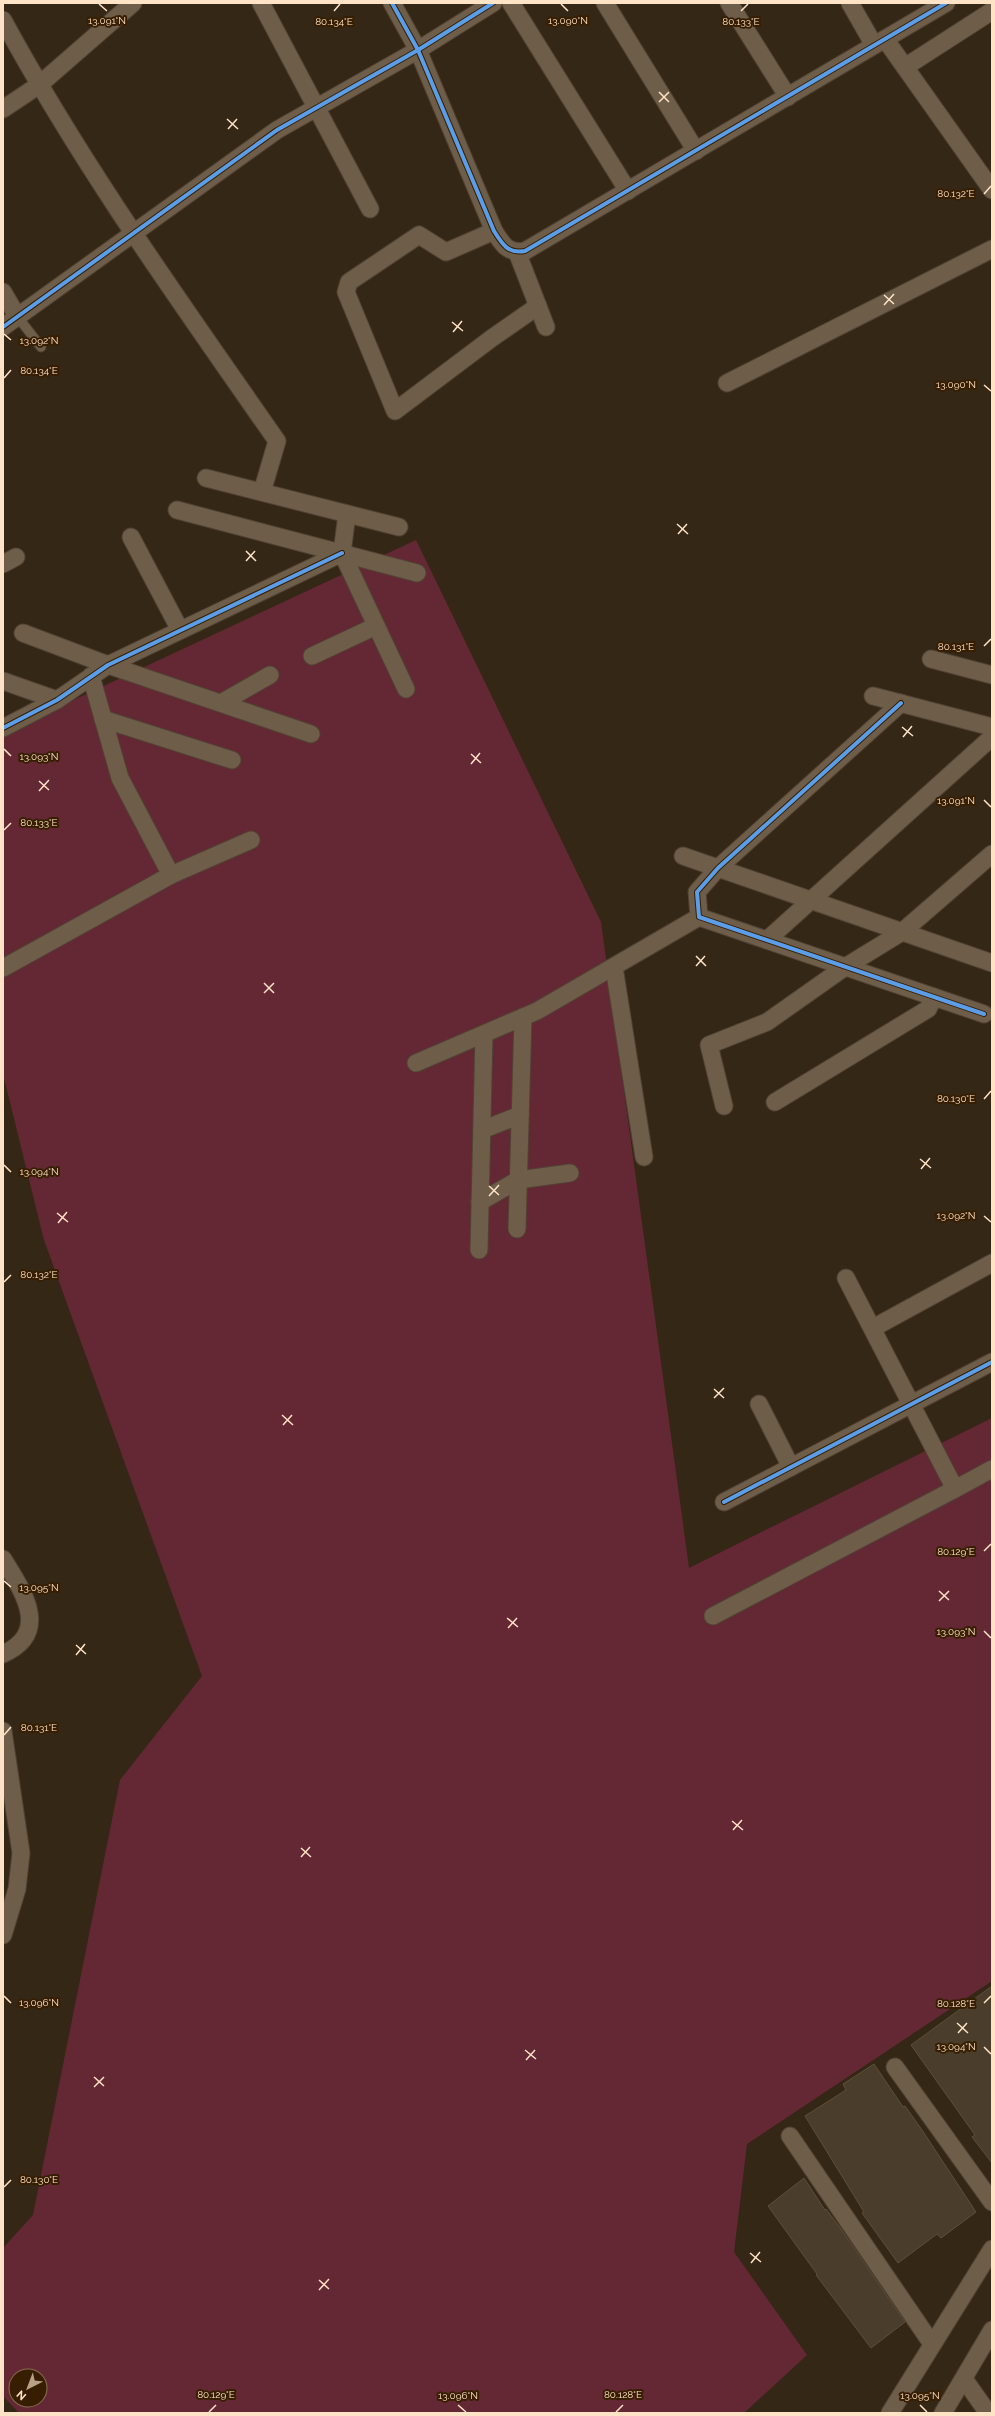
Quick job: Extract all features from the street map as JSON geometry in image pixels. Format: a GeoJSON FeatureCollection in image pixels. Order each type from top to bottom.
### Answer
{"type":"FeatureCollection","features":[{"type":"Feature","properties":{"kind":"street"},"geometry":{"type":"LineString","coordinates":[[3,108],[39,85],[133,3]]}},
{"type":"Feature","properties":{"kind":"street"},"geometry":{"type":"LineString","coordinates":[[262,3],[370,209]]}},
{"type":"Feature","properties":{"kind":"street"},"geometry":{"type":"LineString","coordinates":[[392,3],[418,50],[494,231],[504,245],[517,252],[525,251],[946,3]]}},
{"type":"Feature","properties":{"kind":"street"},"geometry":{"type":"LineString","coordinates":[[3,327],[134,235],[277,130],[318,109],[494,3]]}},
{"type":"Feature","properties":{"kind":"street"},"geometry":{"type":"LineString","coordinates":[[511,3],[628,191]]}},
{"type":"Feature","properties":{"kind":"street"},"geometry":{"type":"LineString","coordinates":[[605,3],[696,151]]}},
{"type":"Feature","properties":{"kind":"street"},"geometry":{"type":"LineString","coordinates":[[729,3],[788,97]]}},
{"type":"Feature","properties":{"kind":"street"},"geometry":{"type":"LineString","coordinates":[[850,3],[880,42],[905,67],[992,190]]}},
{"type":"Feature","properties":{"kind":"street"},"geometry":{"type":"LineString","coordinates":[[905,67],[992,11],[987,3]]}},
{"type":"Feature","properties":{"kind":"street"},"geometry":{"type":"LineString","coordinates":[[3,20],[39,85],[134,235],[277,441],[262,492]]}},
{"type":"Feature","properties":{"kind":"street"},"geometry":{"type":"LineString","coordinates":[[494,231],[446,252],[419,235],[349,282],[346,292],[395,411],[492,338],[538,306]]}},
{"type":"Feature","properties":{"kind":"street"},"geometry":{"type":"LineString","coordinates":[[728,383],[992,249]]}},
{"type":"Feature","properties":{"kind":"street"},"geometry":{"type":"LineString","coordinates":[[517,252],[546,327]]}},
{"type":"Feature","properties":{"kind":"street"},"geometry":{"type":"LineString","coordinates":[[3,292],[18,316]]}},
{"type":"Feature","properties":{"kind":"street"},"geometry":{"type":"LineString","coordinates":[[206,478],[399,528]]}},
{"type":"Feature","properties":{"kind":"street"},"geometry":{"type":"LineString","coordinates":[[177,510],[417,573]]}},
{"type":"Feature","properties":{"kind":"street"},"geometry":{"type":"LineString","coordinates":[[347,514],[342,553],[406,689]]}},
{"type":"Feature","properties":{"kind":"street"},"geometry":{"type":"LineString","coordinates":[[131,537],[180,630]]}},
{"type":"Feature","properties":{"kind":"street"},"geometry":{"type":"LineString","coordinates":[[3,728],[57,700],[108,664],[342,553]]}},
{"type":"Feature","properties":{"kind":"street"},"geometry":{"type":"LineString","coordinates":[[312,656],[376,626]]}},
{"type":"Feature","properties":{"kind":"street"},"geometry":{"type":"LineString","coordinates":[[23,633],[311,734]]}},
{"type":"Feature","properties":{"kind":"street"},"geometry":{"type":"LineString","coordinates":[[931,659],[992,675]]}},
{"type":"Feature","properties":{"kind":"street"},"geometry":{"type":"LineString","coordinates":[[221,703],[270,675]]}},
{"type":"Feature","properties":{"kind":"street"},"geometry":{"type":"LineString","coordinates":[[91,676],[120,778],[171,876]]}},
{"type":"Feature","properties":{"kind":"street"},"geometry":{"type":"LineString","coordinates":[[3,681],[57,700]]}},
{"type":"Feature","properties":{"kind":"street"},"geometry":{"type":"LineString","coordinates":[[873,696],[992,727]]}},
{"type":"Feature","properties":{"kind":"street"},"geometry":{"type":"LineString","coordinates":[[699,917],[697,892],[718,868],[901,703]]}},
{"type":"Feature","properties":{"kind":"street"},"geometry":{"type":"LineString","coordinates":[[103,719],[232,760]]}},
{"type":"Feature","properties":{"kind":"street"},"geometry":{"type":"LineString","coordinates":[[767,940],[992,738]]}},
{"type":"Feature","properties":{"kind":"street"},"geometry":{"type":"LineString","coordinates":[[3,968],[171,876],[251,840]]}},
{"type":"Feature","properties":{"kind":"street"},"geometry":{"type":"LineString","coordinates":[[724,1106],[710,1046],[767,1022],[845,967],[902,932],[992,854]]}},
{"type":"Feature","properties":{"kind":"street"},"geometry":{"type":"LineString","coordinates":[[683,856],[992,963]]}},
{"type":"Feature","properties":{"kind":"street"},"geometry":{"type":"LineString","coordinates":[[416,1063],[537,1011],[699,917],[984,1014]]}},
{"type":"Feature","properties":{"kind":"street"},"geometry":{"type":"LineString","coordinates":[[614,967],[644,1157]]}},
{"type":"Feature","properties":{"kind":"street"},"geometry":{"type":"LineString","coordinates":[[775,1102],[928,1009],[934,997]]}},
{"type":"Feature","properties":{"kind":"street"},"geometry":{"type":"LineString","coordinates":[[517,1229],[523,1018]]}},
{"type":"Feature","properties":{"kind":"street"},"geometry":{"type":"LineString","coordinates":[[479,1250],[484,1034]]}},
{"type":"Feature","properties":{"kind":"street"},"geometry":{"type":"LineString","coordinates":[[482,1130],[520,1115]]}},
{"type":"Feature","properties":{"kind":"street"},"geometry":{"type":"LineString","coordinates":[[480,1202],[518,1180],[570,1173]]}},
{"type":"Feature","properties":{"kind":"street"},"geometry":{"type":"LineString","coordinates":[[873,1328],[992,1263]]}},
{"type":"Feature","properties":{"kind":"street"},"geometry":{"type":"LineString","coordinates":[[846,1278],[955,1489]]}},
{"type":"Feature","properties":{"kind":"street"},"geometry":{"type":"LineString","coordinates":[[724,1502],[992,1362]]}},
{"type":"Feature","properties":{"kind":"street"},"geometry":{"type":"LineString","coordinates":[[759,1404],[791,1467]]}},
{"type":"Feature","properties":{"kind":"street"},"geometry":{"type":"LineString","coordinates":[[713,1616],[992,1470]]}},
{"type":"Feature","properties":{"kind":"street"},"geometry":{"type":"LineString","coordinates":[[3,1559],[24,1594],[31,1611],[26,1634],[16,1648],[3,1654]]}},
{"type":"Feature","properties":{"kind":"street"},"geometry":{"type":"LineString","coordinates":[[3,1731],[21,1853],[17,1889],[3,1935]]}},
{"type":"Feature","properties":{"kind":"street"},"geometry":{"type":"LineString","coordinates":[[895,2067],[992,2202]]}},
{"type":"Feature","properties":{"kind":"street"},"geometry":{"type":"LineString","coordinates":[[790,2136],[932,2344]]}},
{"type":"Feature","properties":{"kind":"street"},"geometry":{"type":"LineString","coordinates":[[890,2413],[992,2249]]}},
{"type":"Feature","properties":{"kind":"street"},"geometry":{"type":"LineString","coordinates":[[943,2413],[992,2330]]}},
{"type":"Feature","properties":{"kind":"street"},"geometry":{"type":"LineString","coordinates":[[964,2379],[988,2413]]}},
{"type":"Feature","properties":{"kind":"lane"},"geometry":{"type":"LineString","coordinates":[[18,316],[41,348]]}},
{"type":"Feature","properties":{"kind":"shaded area"},"geometry":{"type":"Polygon","coordinates":[[[416,540],[601,922],[689,1568],[992,1418],[992,1981],[747,2144],[734,2252],[807,2355],[744,2413],[19,2413],[14,2408],[48,2408],[48,2368],[8,2368],[8,2401],[3,2396],[3,2248],[33,2215],[120,1780],[202,1676],[44,1240],[3,1074],[3,733],[416,540]]]}},
{"type":"Feature","properties":{"kind":"building"},"geometry":{"type":"Polygon","coordinates":[[[992,1986],[992,2163],[972,2137],[975,2135],[911,2045],[992,1986]]]}},
{"type":"Feature","properties":{"kind":"building"},"geometry":{"type":"Polygon","coordinates":[[[874,2064],[903,2107],[905,2106],[922,2130],[976,2212],[941,2238],[937,2234],[898,2263],[862,2213],[864,2212],[805,2116],[846,2090],[843,2084],[874,2064]]]}},
{"type":"Feature","properties":{"kind":"building"},"geometry":{"type":"Polygon","coordinates":[[[804,2178],[905,2322],[871,2348],[816,2275],[817,2274],[768,2206],[804,2178]]]}},
{"type":"Feature","properties":{"kind":"cycle path"},"geometry":{"type":"LineString","coordinates":[[392,3],[418,50],[494,231],[506,247],[519,252],[525,251],[946,3]]}},
{"type":"Feature","properties":{"kind":"cycle path"},"geometry":{"type":"LineString","coordinates":[[3,327],[277,130],[418,50],[493,3]]}},
{"type":"Feature","properties":{"kind":"cycle path"},"geometry":{"type":"LineString","coordinates":[[3,728],[57,700],[108,665],[342,553]]}},
{"type":"Feature","properties":{"kind":"cycle path"},"geometry":{"type":"LineString","coordinates":[[901,703],[718,868],[697,892],[699,917],[984,1014]]}},
{"type":"Feature","properties":{"kind":"cycle path"},"geometry":{"type":"LineString","coordinates":[[724,1502],[992,1362]]}}]}
